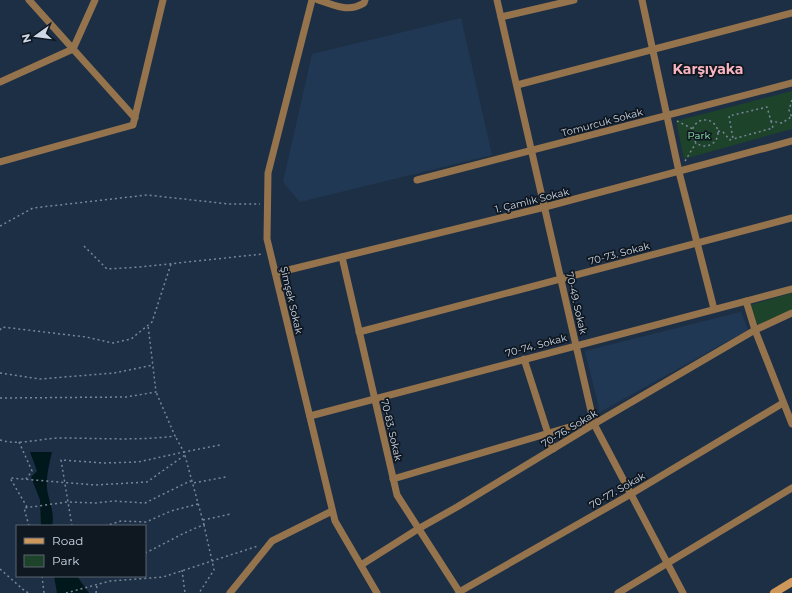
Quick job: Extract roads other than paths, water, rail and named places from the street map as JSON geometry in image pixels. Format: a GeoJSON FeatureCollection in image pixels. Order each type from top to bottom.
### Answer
{"type":"FeatureCollection","features":[{"type":"Feature","properties":{"kind":"street"},"geometry":{"type":"LineString","coordinates":[[29,0],[135,118]]}},
{"type":"Feature","properties":{"kind":"street"},"geometry":{"type":"LineString","coordinates":[[0,73],[3,81],[73,49],[95,0]]}},
{"type":"Feature","properties":{"kind":"street"},"geometry":{"type":"LineString","coordinates":[[0,162],[133,125],[163,0]]}},
{"type":"Feature","properties":{"kind":"street","name":"Şimşek Sokak"},"geometry":{"type":"LineString","coordinates":[[312,0],[268,173],[267,239],[335,521],[377,593]]}},
{"type":"Feature","properties":{"kind":"street"},"geometry":{"type":"LineString","coordinates":[[318,0],[346,9],[356,8],[364,3],[365,0]]}},
{"type":"Feature","properties":{"kind":"street","name":"70-49. Sokak"},"geometry":{"type":"LineString","coordinates":[[497,0],[594,422],[683,593]]}},
{"type":"Feature","properties":{"kind":"street"},"geometry":{"type":"LineString","coordinates":[[501,17],[574,0]]}},
{"type":"Feature","properties":{"kind":"street"},"geometry":{"type":"LineString","coordinates":[[642,0],[679,172],[714,309]]}},
{"type":"Feature","properties":{"kind":"street"},"geometry":{"type":"LineString","coordinates":[[516,85],[792,13]]}},
{"type":"Feature","properties":{"kind":"street","name":"Tomurcuk Sokak"},"geometry":{"type":"LineString","coordinates":[[417,180],[792,83]]}},
{"type":"Feature","properties":{"kind":"street","name":"1. Çamlık Sokak"},"geometry":{"type":"LineString","coordinates":[[276,273],[545,208],[792,141]]}},
{"type":"Feature","properties":{"kind":"street","name":"70-73. Sokak"},"geometry":{"type":"LineString","coordinates":[[359,332],[792,218]]}},
{"type":"Feature","properties":{"kind":"street","name":"70-83. Sokak"},"geometry":{"type":"LineString","coordinates":[[342,257],[397,495],[460,593]]}},
{"type":"Feature","properties":{"kind":"street","name":"70-74. Sokak"},"geometry":{"type":"LineString","coordinates":[[310,416],[792,289]]}},
{"type":"Feature","properties":{"kind":"street"},"geometry":{"type":"LineString","coordinates":[[746,301],[755,330],[792,424]]}},
{"type":"Feature","properties":{"kind":"street","name":"70-76. Sokak"},"geometry":{"type":"LineString","coordinates":[[361,565],[418,528],[457,507],[553,449],[594,422],[755,330],[792,314]]}},
{"type":"Feature","properties":{"kind":"street"},"geometry":{"type":"LineString","coordinates":[[524,359],[553,449]]}},
{"type":"Feature","properties":{"kind":"street","name":"70-77. Sokak"},"geometry":{"type":"LineString","coordinates":[[460,593],[783,404]]}},
{"type":"Feature","properties":{"kind":"street"},"geometry":{"type":"LineString","coordinates":[[393,479],[547,434],[594,422]]}},
{"type":"Feature","properties":{"kind":"street"},"geometry":{"type":"LineString","coordinates":[[618,593],[792,488]]}},
{"type":"Feature","properties":{"kind":"street"},"geometry":{"type":"LineString","coordinates":[[230,593],[272,541],[332,511]]}},
{"type":"Feature","properties":{"kind":"street"},"geometry":{"type":"LineString","coordinates":[[774,593],[792,582]]}},
{"type":"Feature","properties":{"kind":"district","name":"Karşıyaka"},"geometry":{"type":"Point","coordinates":[708,69]}},
{"type":"Feature","properties":{"kind":"park label","name":"Park"},"geometry":{"type":"Point","coordinates":[699,135]}}]}
